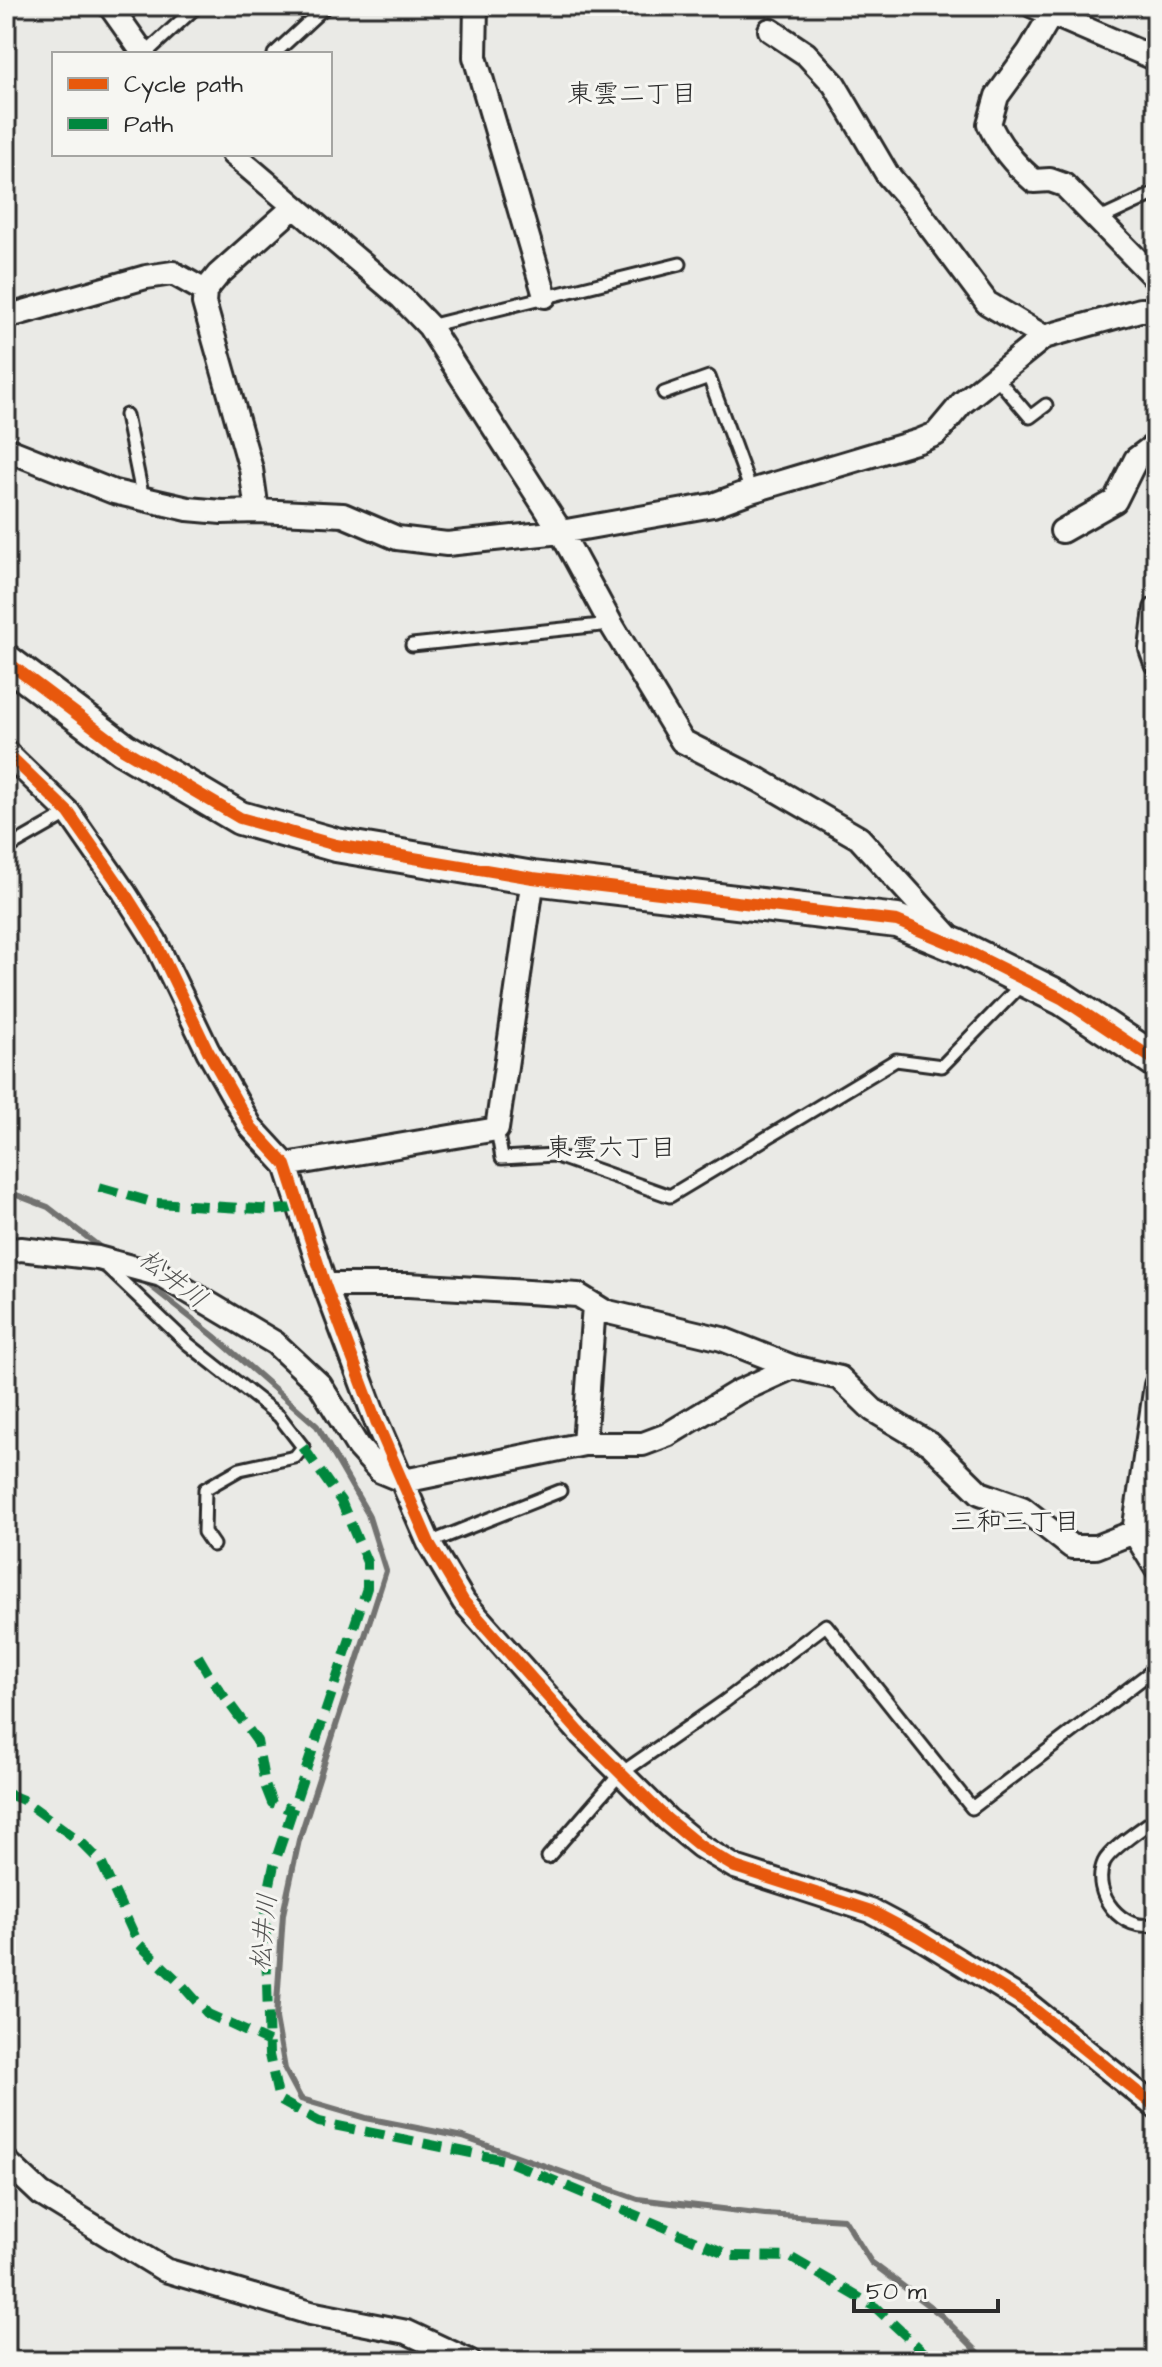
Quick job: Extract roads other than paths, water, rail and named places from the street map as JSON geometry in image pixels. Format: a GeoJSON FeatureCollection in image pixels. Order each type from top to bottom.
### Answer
{"type":"FeatureCollection","features":[{"type":"Feature","properties":{"kind":"street"},"geometry":{"type":"LineString","coordinates":[[110,6],[143,52]]}},
{"type":"Feature","properties":{"kind":"street"},"geometry":{"type":"LineString","coordinates":[[476,6],[475,57],[545,296]]}},
{"type":"Feature","properties":{"kind":"street"},"geometry":{"type":"LineString","coordinates":[[1156,59],[1047,8],[1029,52],[997,96],[989,124],[998,143],[1020,170],[1034,181],[1050,180],[1064,185],[1156,279]]}},
{"type":"Feature","properties":{"kind":"street"},"geometry":{"type":"LineString","coordinates":[[770,30],[806,54],[834,84],[887,174],[987,303],[1044,337]]}},
{"type":"Feature","properties":{"kind":"street"},"geometry":{"type":"LineString","coordinates":[[235,156],[402,298],[429,326],[561,532],[611,624],[682,741],[759,780],[859,838],[957,946]]}},
{"type":"Feature","properties":{"kind":"street"},"geometry":{"type":"LineString","coordinates":[[257,511],[251,469],[204,303],[205,291],[218,275],[294,207]]}},
{"type":"Feature","properties":{"kind":"street"},"geometry":{"type":"LineString","coordinates":[[6,317],[146,277],[173,273],[205,291]]}},
{"type":"Feature","properties":{"kind":"street"},"geometry":{"type":"LineString","coordinates":[[6,449],[114,492],[188,509],[343,515],[397,538],[447,544],[561,532],[713,505],[936,434],[962,403],[1044,337],[1140,310],[1156,310]]}},
{"type":"Feature","properties":{"kind":"street"},"geometry":{"type":"LineString","coordinates":[[1062,531],[1115,501],[1136,459],[1156,444]]}},
{"type":"Feature","properties":{"kind":"street"},"geometry":{"type":"LineString","coordinates":[[1156,609],[1151,649],[1156,663]]}},
{"type":"Feature","properties":{"kind":"street"},"geometry":{"type":"LineString","coordinates":[[6,661],[123,749],[240,818],[336,845],[533,878],[897,921],[957,946],[1063,999],[1156,1061]]}},
{"type":"Feature","properties":{"kind":"street"},"geometry":{"type":"LineString","coordinates":[[6,752],[69,813],[155,941],[208,1051],[251,1127],[286,1165],[325,1285],[376,1421],[429,1543],[464,1602],[620,1774],[700,1846],[735,1867],[871,1911],[918,1936],[1024,2001],[1156,2107]]}},
{"type":"Feature","properties":{"kind":"street"},"geometry":{"type":"LineString","coordinates":[[286,1165],[497,1129],[533,878]]}},
{"type":"Feature","properties":{"kind":"street"},"geometry":{"type":"LineString","coordinates":[[6,1251],[21,1249],[98,1258],[161,1275],[275,1343],[320,1385],[358,1447],[380,1471],[404,1481],[584,1444],[643,1444],[667,1435],[738,1392],[793,1367]]}},
{"type":"Feature","properties":{"kind":"street"},"geometry":{"type":"LineString","coordinates":[[325,1285],[408,1285],[578,1295],[604,1311],[722,1339],[793,1367],[840,1378],[873,1410],[930,1444],[980,1493],[1022,1508],[1072,1547],[1096,1547],[1144,1539]]}},
{"type":"Feature","properties":{"kind":"street"},"geometry":{"type":"LineString","coordinates":[[584,1444],[594,1305]]}},
{"type":"Feature","properties":{"kind":"street"},"geometry":{"type":"LineString","coordinates":[[1156,1385],[1144,1539],[1156,1568]]}},
{"type":"Feature","properties":{"kind":"street"},"geometry":{"type":"LineString","coordinates":[[6,2161],[41,2194],[165,2270],[310,2313],[407,2332],[469,2361]]}},
{"type":"Feature","properties":{"kind":"lane"},"geometry":{"type":"LineString","coordinates":[[146,52],[197,6]]}},
{"type":"Feature","properties":{"kind":"lane"},"geometry":{"type":"LineString","coordinates":[[276,52],[326,6]]}},
{"type":"Feature","properties":{"kind":"lane"},"geometry":{"type":"LineString","coordinates":[[1097,220],[1156,193]]}},
{"type":"Feature","properties":{"kind":"lane"},"geometry":{"type":"LineString","coordinates":[[429,326],[680,264]]}},
{"type":"Feature","properties":{"kind":"lane"},"geometry":{"type":"LineString","coordinates":[[995,376],[1030,417],[1046,405]]}},
{"type":"Feature","properties":{"kind":"lane"},"geometry":{"type":"LineString","coordinates":[[664,393],[709,377],[751,491]]}},
{"type":"Feature","properties":{"kind":"lane"},"geometry":{"type":"LineString","coordinates":[[126,415],[143,499]]}},
{"type":"Feature","properties":{"kind":"lane"},"geometry":{"type":"LineString","coordinates":[[412,645],[611,624]]}},
{"type":"Feature","properties":{"kind":"lane"},"geometry":{"type":"LineString","coordinates":[[6,849],[69,813]]}},
{"type":"Feature","properties":{"kind":"lane"},"geometry":{"type":"LineString","coordinates":[[497,1129],[502,1158],[554,1155],[670,1196],[896,1060],[942,1066],[1026,980]]}},
{"type":"Feature","properties":{"kind":"lane"},"geometry":{"type":"LineString","coordinates":[[98,1258],[187,1343],[279,1416],[303,1447],[295,1457],[240,1469],[205,1489],[204,1532],[213,1545]]}},
{"type":"Feature","properties":{"kind":"lane"},"geometry":{"type":"LineString","coordinates":[[429,1543],[560,1491]]}},
{"type":"Feature","properties":{"kind":"lane"},"geometry":{"type":"LineString","coordinates":[[548,1857],[620,1774],[724,1702],[826,1625],[972,1808],[1156,1668]]}},
{"type":"Feature","properties":{"kind":"lane"},"geometry":{"type":"LineString","coordinates":[[1156,1818],[1105,1858],[1100,1883],[1113,1911],[1124,1920],[1134,1926],[1156,1924]]}},
{"type":"Feature","properties":{"kind":"waterway","name":"松井川"},"geometry":{"type":"LineString","coordinates":[[6,1191],[48,1207],[105,1251]]}},
{"type":"Feature","properties":{"kind":"waterway","name":"松井川"},"geometry":{"type":"LineString","coordinates":[[139,1277],[214,1336],[317,1426],[368,1514],[386,1571],[299,1840],[283,1914],[276,2018],[285,2069],[301,2099],[366,2118],[463,2137],[638,2199],[765,2214],[844,2219],[871,2262],[941,2315],[987,2361]]}},
{"type":"Feature","properties":{"kind":"district","name":"東雲二丁目"},"geometry":{"type":"Point","coordinates":[632,94]}},
{"type":"Feature","properties":{"kind":"district","name":"東雲六丁目"},"geometry":{"type":"Point","coordinates":[611,1148]}},
{"type":"Feature","properties":{"kind":"district","name":"三和三丁目"},"geometry":{"type":"Point","coordinates":[1015,1522]}}]}
